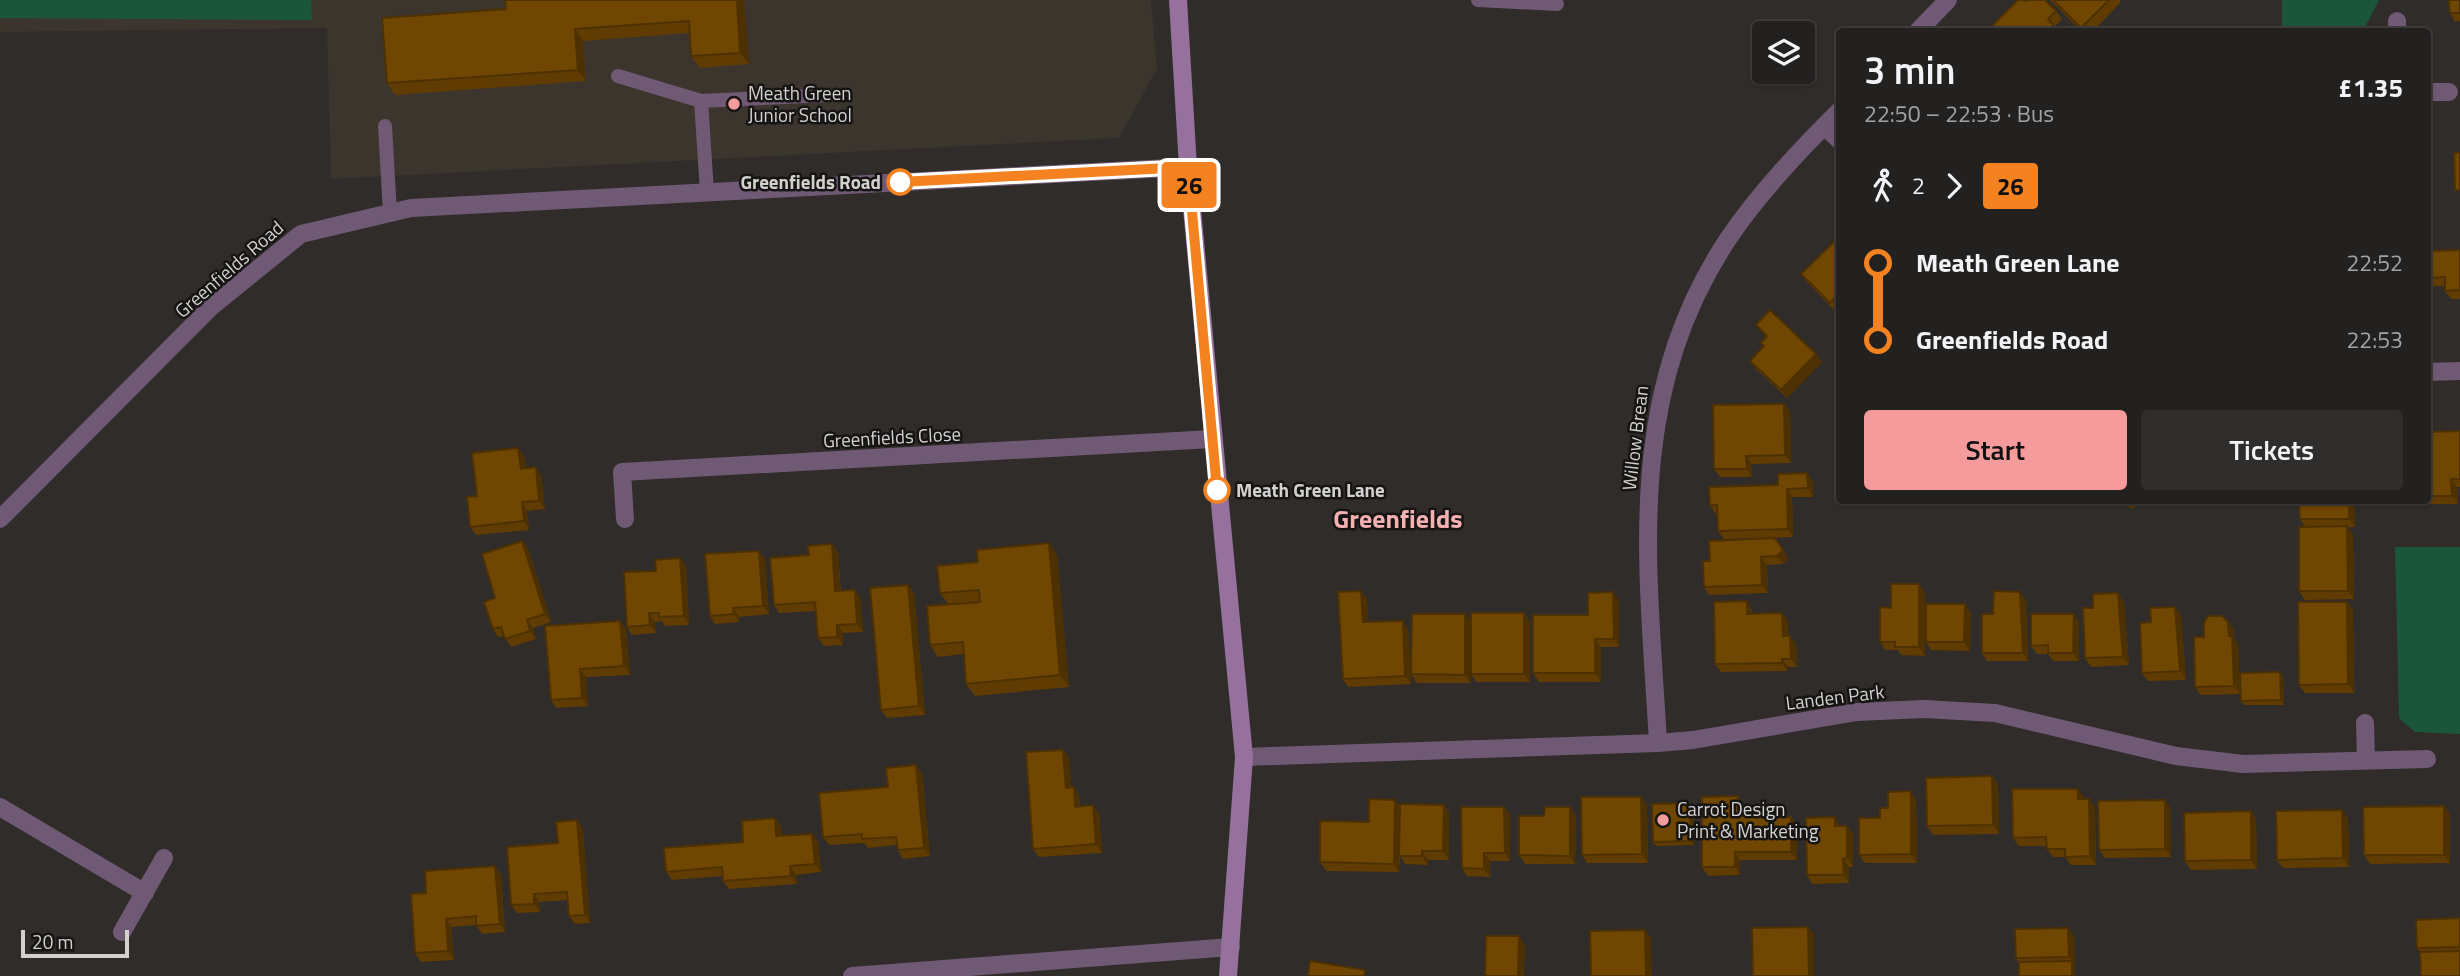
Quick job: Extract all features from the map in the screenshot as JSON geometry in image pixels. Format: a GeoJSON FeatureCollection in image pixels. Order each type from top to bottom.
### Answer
{"type":"FeatureCollection","features":[{"type":"Feature","properties":{"kind":"street"},"geometry":{"type":"LineString","coordinates":[[1178,0],[1188,167],[1244,757],[1228,976]]}},
{"type":"Feature","properties":{"kind":"street"},"geometry":{"type":"LineString","coordinates":[[1921,28],[1948,0]]}},
{"type":"Feature","properties":{"kind":"street"},"geometry":{"type":"LineString","coordinates":[[2431,92],[2449,92]]}},
{"type":"Feature","properties":{"kind":"street","name":"Willow Brean"},"geometry":{"type":"LineString","coordinates":[[1658,743],[1648,516],[1652,440],[1664,377],[1691,306],[1728,239],[1775,180],[1836,114]]}},
{"type":"Feature","properties":{"kind":"street"},"geometry":{"type":"LineString","coordinates":[[1825,126],[1836,136]]}},
{"type":"Feature","properties":{"kind":"street","name":"Greenfields Road"},"geometry":{"type":"LineString","coordinates":[[0,519],[211,307],[301,234],[411,208],[1188,167]]}},
{"type":"Feature","properties":{"kind":"street"},"geometry":{"type":"LineString","coordinates":[[2431,372],[2460,371]]}},
{"type":"Feature","properties":{"kind":"street","name":"Greenfields Close"},"geometry":{"type":"LineString","coordinates":[[625,519],[622,472],[1212,439]]}},
{"type":"Feature","properties":{"kind":"street","name":"Landen Park"},"geometry":{"type":"LineString","coordinates":[[1244,757],[1658,743],[1693,740],[1857,712],[1924,709],[1995,713],[2176,756],[2243,764],[2427,759]]}},
{"type":"Feature","properties":{"kind":"street"},"geometry":{"type":"LineString","coordinates":[[2365,723],[2365,760]]}},
{"type":"Feature","properties":{"kind":"street"},"geometry":{"type":"LineString","coordinates":[[0,807],[145,893]]}},
{"type":"Feature","properties":{"kind":"street"},"geometry":{"type":"LineString","coordinates":[[122,932],[164,858]]}},
{"type":"Feature","properties":{"kind":"street"},"geometry":{"type":"LineString","coordinates":[[852,976],[1231,947]]}},
{"type":"Feature","properties":{"kind":"lane"},"geometry":{"type":"LineString","coordinates":[[1478,0],[1558,4]]}},
{"type":"Feature","properties":{"kind":"lane"},"geometry":{"type":"LineString","coordinates":[[618,76],[701,101],[827,95]]}},
{"type":"Feature","properties":{"kind":"lane"},"geometry":{"type":"LineString","coordinates":[[701,101],[707,192]]}},
{"type":"Feature","properties":{"kind":"lane"},"geometry":{"type":"LineString","coordinates":[[385,126],[390,213]]}},
{"type":"Feature","properties":{"kind":"shaded area","name":"Meath Green Junior School"},"geometry":{"type":"Polygon","coordinates":[[[0,0],[1151,0],[1157,69],[1119,138],[331,179],[327,28],[0,32],[0,0]]]}},
{"type":"Feature","properties":{"kind":"green space"},"geometry":{"type":"Polygon","coordinates":[[[0,0],[311,0],[312,20],[0,18],[0,0]]]}},
{"type":"Feature","properties":{"kind":"green space"},"geometry":{"type":"Polygon","coordinates":[[[2282,0],[2379,0],[2365,28],[2282,28],[2282,0]]]}},
{"type":"Feature","properties":{"kind":"green space"},"geometry":{"type":"Polygon","coordinates":[[[2395,547],[2460,547],[2460,734],[2415,732],[2399,718],[2395,547]]]}},
{"type":"Feature","properties":{"kind":"building"},"geometry":{"type":"Polygon","coordinates":[[[505,0],[737,0],[740,53],[691,56],[689,21],[575,29],[578,70],[387,83],[382,18],[506,9],[505,0]]]}},
{"type":"Feature","properties":{"kind":"building"},"geometry":{"type":"Polygon","coordinates":[[[2018,0],[2045,0],[2056,11],[2048,19],[2054,28],[1996,28],[1993,25],[2018,0]]]}},
{"type":"Feature","properties":{"kind":"building"},"geometry":{"type":"Polygon","coordinates":[[[2053,0],[2109,0],[2081,28],[2053,0]]]}},
{"type":"Feature","properties":{"kind":"building"},"geometry":{"type":"Polygon","coordinates":[[[2449,0],[2460,0],[2460,13],[2450,13],[2449,0]]]}},
{"type":"Feature","properties":{"kind":"building"},"geometry":{"type":"Polygon","coordinates":[[[2454,153],[2460,153],[2460,190],[2455,190],[2454,153]]]}},
{"type":"Feature","properties":{"kind":"building"},"geometry":{"type":"Polygon","coordinates":[[[1836,240],[1836,297],[1830,303],[1801,274],[1836,240]]]}},
{"type":"Feature","properties":{"kind":"building"},"geometry":{"type":"Polygon","coordinates":[[[2460,250],[2460,290],[2445,291],[2445,277],[2431,278],[2431,251],[2460,250]]]}},
{"type":"Feature","properties":{"kind":"building"},"geometry":{"type":"Polygon","coordinates":[[[1770,310],[1816,354],[1781,390],[1750,361],[1764,346],[1761,343],[1767,336],[1756,325],[1770,310]]]}},
{"type":"Feature","properties":{"kind":"building"},"geometry":{"type":"Polygon","coordinates":[[[1784,404],[1785,455],[1746,456],[1747,469],[1714,469],[1713,405],[1784,404]]]}},
{"type":"Feature","properties":{"kind":"building"},"geometry":{"type":"Polygon","coordinates":[[[2460,431],[2460,479],[2451,479],[2452,496],[2431,496],[2431,432],[2460,431]]]}},
{"type":"Feature","properties":{"kind":"building"},"geometry":{"type":"Polygon","coordinates":[[[518,448],[521,469],[536,467],[539,501],[522,502],[524,521],[470,527],[467,497],[477,496],[472,453],[518,448]]]}},
{"type":"Feature","properties":{"kind":"building"},"geometry":{"type":"Polygon","coordinates":[[[1807,473],[1808,488],[1787,489],[1788,529],[1718,531],[1717,505],[1710,506],[1709,487],[1778,485],[1778,474],[1807,473]]]}},
{"type":"Feature","properties":{"kind":"building"},"geometry":{"type":"Polygon","coordinates":[[[2299,504],[2349,504],[2349,519],[2300,519],[2299,504]]]}},
{"type":"Feature","properties":{"kind":"building"},"geometry":{"type":"Polygon","coordinates":[[[2347,526],[2348,591],[2299,591],[2299,527],[2347,526]]]}},
{"type":"Feature","properties":{"kind":"building"},"geometry":{"type":"Polygon","coordinates":[[[1775,538],[1783,550],[1777,556],[1761,557],[1762,585],[1704,587],[1703,561],[1710,561],[1709,541],[1775,538]]]}},
{"type":"Feature","properties":{"kind":"building"},"geometry":{"type":"Polygon","coordinates":[[[522,541],[545,614],[527,620],[530,631],[505,639],[501,627],[493,629],[484,602],[495,598],[482,554],[522,541]]]}},
{"type":"Feature","properties":{"kind":"building"},"geometry":{"type":"Polygon","coordinates":[[[1049,543],[1060,675],[966,684],[963,642],[930,645],[927,606],[980,602],[979,590],[940,593],[937,566],[978,562],[977,550],[1049,543]]]}},
{"type":"Feature","properties":{"kind":"building"},"geometry":{"type":"Polygon","coordinates":[[[832,544],[835,591],[855,590],[857,624],[837,625],[837,637],[818,638],[815,602],[774,605],[770,558],[809,555],[808,546],[832,544]]]}},
{"type":"Feature","properties":{"kind":"building"},"geometry":{"type":"Polygon","coordinates":[[[759,551],[763,606],[733,608],[734,614],[710,616],[705,554],[759,551]]]}},
{"type":"Feature","properties":{"kind":"building"},"geometry":{"type":"Polygon","coordinates":[[[680,558],[684,616],[659,617],[659,613],[649,613],[650,625],[627,627],[624,572],[656,571],[655,560],[680,558]]]}},
{"type":"Feature","properties":{"kind":"building"},"geometry":{"type":"Polygon","coordinates":[[[1891,584],[1919,584],[1919,647],[1895,647],[1895,642],[1880,642],[1880,607],[1891,608],[1891,584]]]}},
{"type":"Feature","properties":{"kind":"building"},"geometry":{"type":"Polygon","coordinates":[[[908,585],[919,706],[881,710],[870,588],[908,585]]]}},
{"type":"Feature","properties":{"kind":"building"},"geometry":{"type":"Polygon","coordinates":[[[1361,591],[1363,622],[1403,621],[1405,676],[1343,679],[1338,592],[1361,591]]]}},
{"type":"Feature","properties":{"kind":"building"},"geometry":{"type":"Polygon","coordinates":[[[1994,591],[2020,592],[2023,653],[1982,653],[1982,614],[1993,614],[1994,591]]]}},
{"type":"Feature","properties":{"kind":"building"},"geometry":{"type":"Polygon","coordinates":[[[1613,592],[1614,639],[1595,639],[1595,673],[1533,673],[1533,615],[1588,615],[1588,593],[1613,592]]]}},
{"type":"Feature","properties":{"kind":"building"},"geometry":{"type":"Polygon","coordinates":[[[2118,593],[2123,657],[2085,658],[2083,608],[2093,608],[2093,594],[2118,593]]]}},
{"type":"Feature","properties":{"kind":"building"},"geometry":{"type":"Polygon","coordinates":[[[1747,601],[1747,614],[1782,613],[1783,636],[1790,636],[1791,659],[1782,659],[1782,663],[1715,664],[1714,602],[1747,601]]]}},
{"type":"Feature","properties":{"kind":"building"},"geometry":{"type":"Polygon","coordinates":[[[2298,602],[2347,602],[2348,684],[2299,685],[2298,602]]]}},
{"type":"Feature","properties":{"kind":"building"},"geometry":{"type":"Polygon","coordinates":[[[1926,604],[1965,604],[1964,642],[1926,642],[1926,604]]]}},
{"type":"Feature","properties":{"kind":"building"},"geometry":{"type":"Polygon","coordinates":[[[2175,607],[2180,671],[2142,673],[2140,623],[2151,622],[2150,608],[2175,607]]]}},
{"type":"Feature","properties":{"kind":"building"},"geometry":{"type":"Polygon","coordinates":[[[1471,613],[1524,613],[1524,674],[1471,674],[1471,613]]]}},
{"type":"Feature","properties":{"kind":"building"},"geometry":{"type":"Polygon","coordinates":[[[1412,614],[1465,614],[1465,675],[1411,674],[1412,614]]]}},
{"type":"Feature","properties":{"kind":"building"},"geometry":{"type":"Polygon","coordinates":[[[2031,614],[2074,614],[2073,653],[2048,653],[2048,645],[2031,646],[2031,614]]]}},
{"type":"Feature","properties":{"kind":"building"},"geometry":{"type":"Polygon","coordinates":[[[2208,616],[2222,616],[2228,622],[2229,636],[2232,636],[2234,686],[2195,687],[2194,637],[2204,637],[2204,623],[2208,616]]]}},
{"type":"Feature","properties":{"kind":"building"},"geometry":{"type":"Polygon","coordinates":[[[620,621],[624,666],[580,669],[582,698],[551,700],[545,626],[620,621]]]}},
{"type":"Feature","properties":{"kind":"building"},"geometry":{"type":"Polygon","coordinates":[[[2280,672],[2281,700],[2241,701],[2240,673],[2280,672]]]}},
{"type":"Feature","properties":{"kind":"building"},"geometry":{"type":"Polygon","coordinates":[[[1063,750],[1066,788],[1074,787],[1075,807],[1093,805],[1096,844],[1033,849],[1026,752],[1063,750]]]}},
{"type":"Feature","properties":{"kind":"building"},"geometry":{"type":"Polygon","coordinates":[[[916,765],[924,848],[898,850],[896,837],[862,839],[862,834],[823,837],[819,793],[888,787],[886,768],[916,765]]]}},
{"type":"Feature","properties":{"kind":"building"},"geometry":{"type":"Polygon","coordinates":[[[1992,776],[1993,825],[1927,826],[1926,778],[1992,776]]]}},
{"type":"Feature","properties":{"kind":"building"},"geometry":{"type":"Polygon","coordinates":[[[2012,789],[2078,789],[2078,799],[2089,799],[2090,856],[2065,857],[2065,849],[2047,849],[2046,837],[2013,838],[2012,789]]]}},
{"type":"Feature","properties":{"kind":"building"},"geometry":{"type":"Polygon","coordinates":[[[1911,791],[1911,854],[1859,855],[1859,818],[1880,818],[1880,808],[1888,808],[1888,792],[1911,791]]]}},
{"type":"Feature","properties":{"kind":"building"},"geometry":{"type":"Polygon","coordinates":[[[1738,796],[1738,813],[1785,812],[1785,817],[1791,817],[1791,852],[1735,852],[1735,867],[1702,867],[1702,797],[1738,796]]]}},
{"type":"Feature","properties":{"kind":"building"},"geometry":{"type":"Polygon","coordinates":[[[1581,797],[1641,797],[1642,854],[1582,855],[1581,797]]]}},
{"type":"Feature","properties":{"kind":"building"},"geometry":{"type":"Polygon","coordinates":[[[1369,799],[1395,800],[1394,864],[1320,862],[1320,821],[1369,822],[1369,799]]]}},
{"type":"Feature","properties":{"kind":"building"},"geometry":{"type":"Polygon","coordinates":[[[2165,800],[2165,849],[2099,850],[2098,801],[2165,800]]]}},
{"type":"Feature","properties":{"kind":"building"},"geometry":{"type":"Polygon","coordinates":[[[1690,803],[1691,841],[1653,842],[1652,804],[1690,803]]]}},
{"type":"Feature","properties":{"kind":"building"},"geometry":{"type":"Polygon","coordinates":[[[1400,804],[1444,805],[1443,851],[1422,851],[1422,856],[1399,856],[1400,804]]]}},
{"type":"Feature","properties":{"kind":"building"},"geometry":{"type":"Polygon","coordinates":[[[2444,806],[2444,855],[2364,855],[2363,807],[2444,806]]]}},
{"type":"Feature","properties":{"kind":"building"},"geometry":{"type":"Polygon","coordinates":[[[1461,807],[1504,807],[1505,853],[1484,853],[1484,869],[1462,868],[1461,807]]]}},
{"type":"Feature","properties":{"kind":"building"},"geometry":{"type":"Polygon","coordinates":[[[1545,807],[1570,807],[1570,856],[1519,855],[1519,816],[1544,816],[1545,807]]]}},
{"type":"Feature","properties":{"kind":"building"},"geometry":{"type":"Polygon","coordinates":[[[2342,810],[2343,858],[2277,860],[2276,811],[2342,810]]]}},
{"type":"Feature","properties":{"kind":"building"},"geometry":{"type":"Polygon","coordinates":[[[2251,811],[2251,860],[2185,861],[2184,813],[2251,811]]]}},
{"type":"Feature","properties":{"kind":"building"},"geometry":{"type":"Polygon","coordinates":[[[1835,817],[1835,826],[1847,826],[1844,875],[1807,875],[1806,818],[1835,817]]]}},
{"type":"Feature","properties":{"kind":"building"},"geometry":{"type":"Polygon","coordinates":[[[775,818],[776,836],[812,834],[815,864],[790,866],[791,876],[723,881],[722,867],[666,872],[664,848],[743,842],[742,821],[775,818]]]}},
{"type":"Feature","properties":{"kind":"building"},"geometry":{"type":"Polygon","coordinates":[[[577,820],[585,915],[569,916],[567,892],[534,894],[534,904],[511,905],[507,847],[558,843],[556,822],[577,820]]]}},
{"type":"Feature","properties":{"kind":"building"},"geometry":{"type":"Polygon","coordinates":[[[495,866],[500,924],[476,926],[476,916],[446,919],[448,951],[415,953],[411,894],[426,893],[425,871],[495,866]]]}},
{"type":"Feature","properties":{"kind":"building"},"geometry":{"type":"Polygon","coordinates":[[[2460,918],[2460,947],[2417,948],[2416,920],[2460,918]]]}},
{"type":"Feature","properties":{"kind":"building"},"geometry":{"type":"Polygon","coordinates":[[[1808,927],[1809,976],[1753,976],[1752,928],[1808,927]]]}},
{"type":"Feature","properties":{"kind":"building"},"geometry":{"type":"Polygon","coordinates":[[[2068,928],[2069,957],[2016,958],[2015,929],[2068,928]]]}},
{"type":"Feature","properties":{"kind":"building"},"geometry":{"type":"Polygon","coordinates":[[[1645,930],[1646,976],[1591,976],[1590,931],[1645,930]]]}},
{"type":"Feature","properties":{"kind":"building"},"geometry":{"type":"Polygon","coordinates":[[[1486,936],[1519,936],[1518,976],[1485,976],[1486,936]]]}},
{"type":"Feature","properties":{"kind":"building"},"geometry":{"type":"Polygon","coordinates":[[[2460,951],[2460,976],[2421,976],[2420,952],[2460,951]]]}},
{"type":"Feature","properties":{"kind":"building"},"geometry":{"type":"Polygon","coordinates":[[[1310,961],[1365,970],[1364,976],[1308,976],[1310,961]]]}},
{"type":"Feature","properties":{"kind":"building"},"geometry":{"type":"Polygon","coordinates":[[[2072,961],[2072,976],[2019,976],[2019,962],[2072,961]]]}},
{"type":"Feature","properties":{"kind":"bus line","name":"26"},"geometry":{"type":"LineString","coordinates":[[900,182],[1188,167],[1217,490]]}},
{"type":"Feature","properties":{"kind":"place","name":"Meath Green Junior School"},"geometry":{"type":"Point","coordinates":[734,104]}},
{"type":"Feature","properties":{"kind":"place","name":"Greenfields Road"},"geometry":{"type":"Point","coordinates":[900,182]}},
{"type":"Feature","properties":{"kind":"place","name":"Meath Green Lane"},"geometry":{"type":"Point","coordinates":[1217,490]}},
{"type":"Feature","properties":{"kind":"place","name":"Carrot Design Print & Marketing"},"geometry":{"type":"Point","coordinates":[1663,820]}},
{"type":"Feature","properties":{"kind":"district","name":"Greenfields"},"geometry":{"type":"Point","coordinates":[1398,519]}}]}
